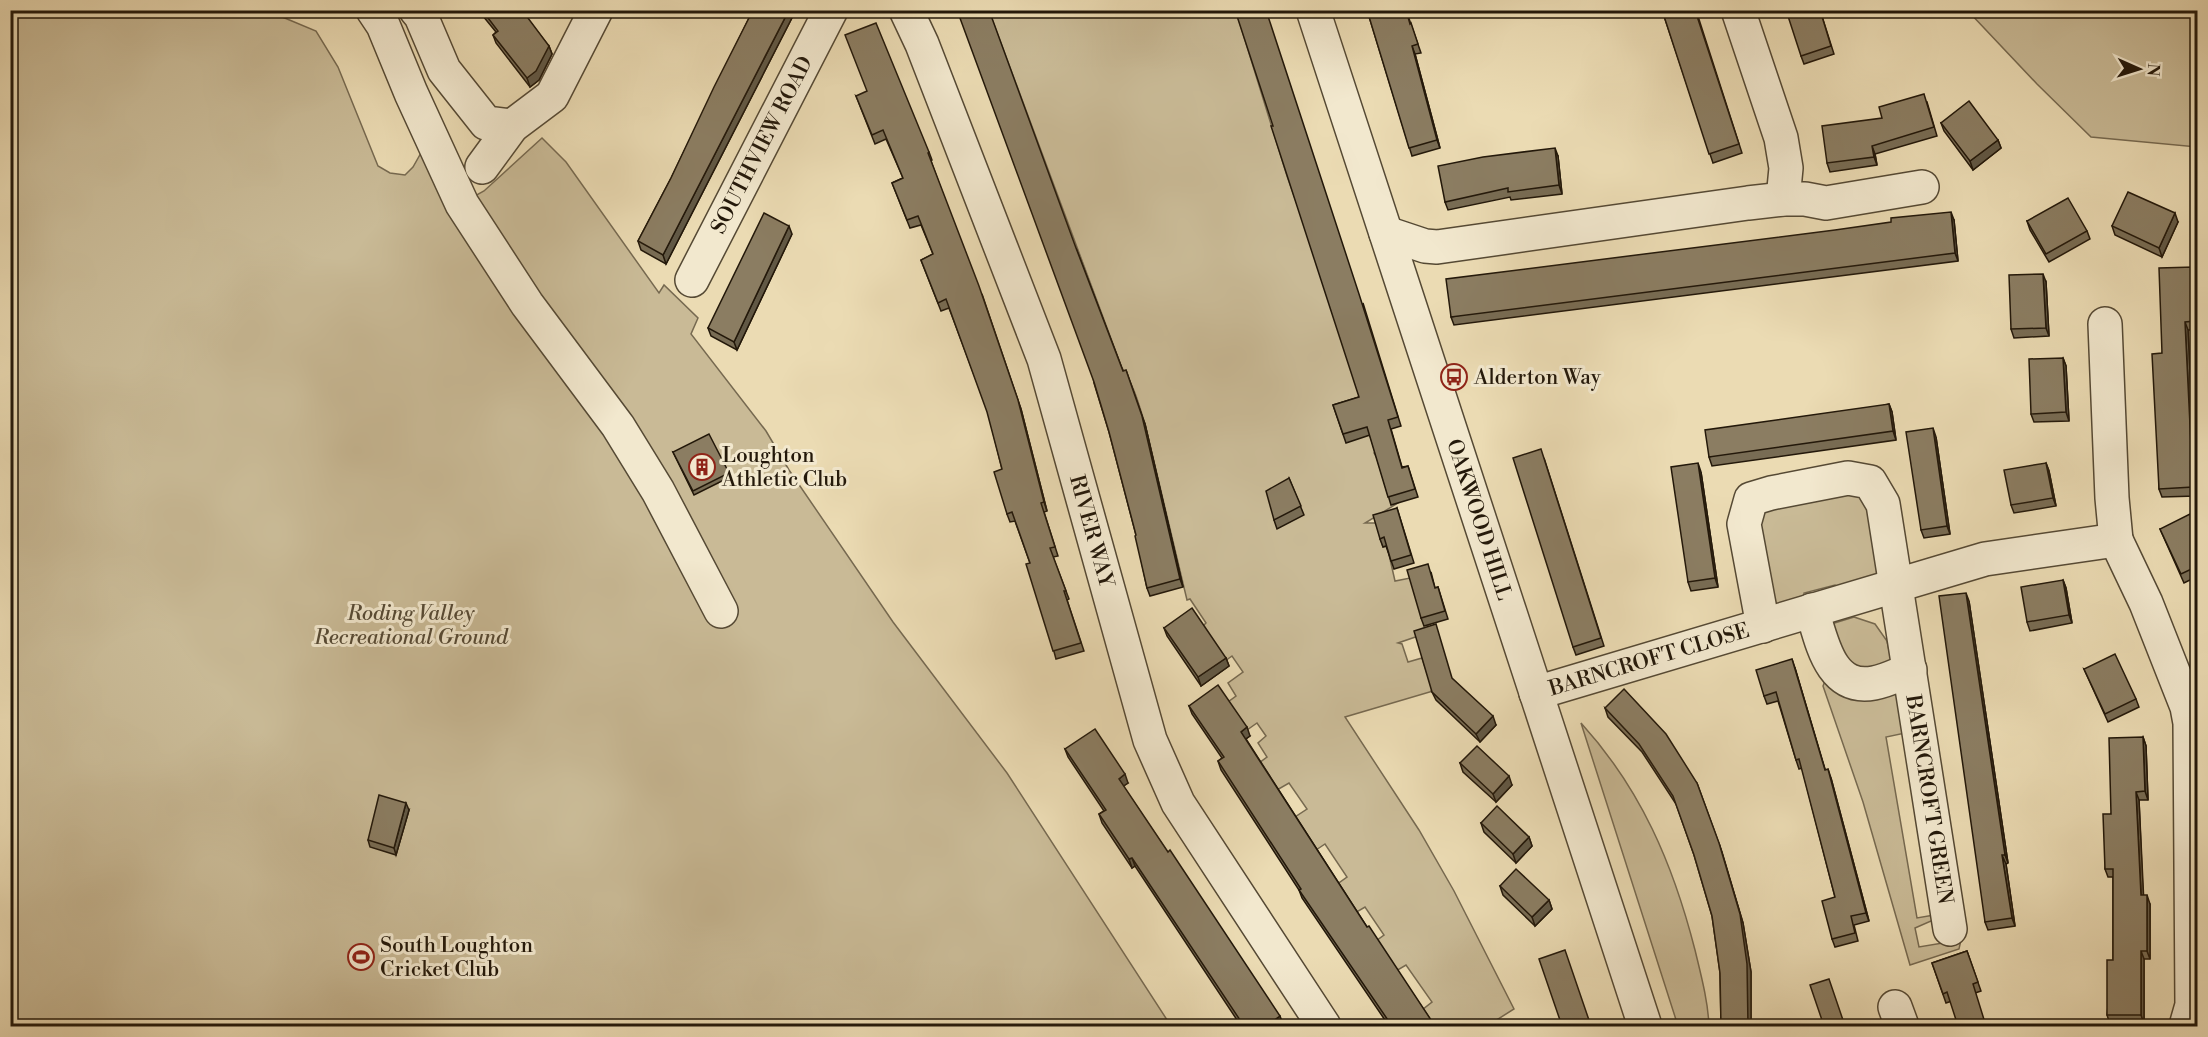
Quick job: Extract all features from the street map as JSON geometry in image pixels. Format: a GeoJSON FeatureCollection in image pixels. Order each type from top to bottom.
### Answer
{"type":"FeatureCollection","features":[{"type":"Feature","properties":{"kind":"street"},"geometry":{"type":"LineString","coordinates":[[373,10],[383,25],[411,93],[462,204],[527,304],[618,426],[658,492],[721,611]]}},
{"type":"Feature","properties":{"kind":"street"},"geometry":{"type":"LineString","coordinates":[[416,10],[421,16],[444,70],[486,123],[512,126]]}},
{"type":"Feature","properties":{"kind":"street"},"geometry":{"type":"LineString","coordinates":[[482,167],[512,126],[552,96],[596,10]]}},
{"type":"Feature","properties":{"kind":"street","name":"SOUTHVIEW ROAD"},"geometry":{"type":"LineString","coordinates":[[692,280],[831,10]]}},
{"type":"Feature","properties":{"kind":"street","name":"RIVER WAY"},"geometry":{"type":"LineString","coordinates":[[906,10],[922,44],[1044,359],[1150,740],[1178,803],[1324,1026]]}},
{"type":"Feature","properties":{"kind":"street","name":"OAKWOOD HILL"},"geometry":{"type":"LineString","coordinates":[[1313,10],[1645,1026]]}},
{"type":"Feature","properties":{"kind":"street"},"geometry":{"type":"LineString","coordinates":[[1738,10],[1782,138],[1786,168],[1783,199]]}},
{"type":"Feature","properties":{"kind":"street"},"geometry":{"type":"LineString","coordinates":[[1386,233],[1425,246],[1437,247],[1783,199],[1805,199],[1826,203],[1922,187]]}},
{"type":"Feature","properties":{"kind":"street"},"geometry":{"type":"LineString","coordinates":[[2104,324],[2115,540],[2146,603],[2187,707],[2190,723],[2192,1005],[2186,1026]]}},
{"type":"Feature","properties":{"kind":"street","name":"BARNCROFT CLOSE"},"geometry":{"type":"LineString","coordinates":[[1763,626],[1744,524],[1750,500],[1772,493],[1848,478],[1870,482],[1883,504],[1895,586]]}},
{"type":"Feature","properties":{"kind":"street","name":"BARNCROFT CLOSE"},"geometry":{"type":"LineString","coordinates":[[1536,693],[1985,559],[2115,540]]}},
{"type":"Feature","properties":{"kind":"street","name":"BARNCROFT GREEN"},"geometry":{"type":"LineString","coordinates":[[1895,586],[1950,928]]}},
{"type":"Feature","properties":{"kind":"street","name":"BARNCROFT GREEN"},"geometry":{"type":"LineString","coordinates":[[1812,610],[1828,662],[1841,677],[1857,684],[1875,683],[1910,670]]}},
{"type":"Feature","properties":{"kind":"green space","name":"Roding Valley Recreational Ground"},"geometry":{"type":"Polygon","coordinates":[[[10,11],[275,11],[280,16],[316,31],[338,67],[378,166],[390,173],[405,175],[413,167],[426,144],[457,206],[484,191],[542,138],[566,162],[659,293],[664,285],[698,318],[691,334],[766,431],[789,470],[893,622],[1007,773],[1171,1026],[11,1026],[10,11]]]}},
{"type":"Feature","properties":{"kind":"green space"},"geometry":{"type":"Polygon","coordinates":[[[989,11],[1236,11],[1287,176],[1382,431],[1385,446],[1374,453],[1391,480],[1398,503],[1365,523],[1376,523],[1383,547],[1387,546],[1395,581],[1410,578],[1421,602],[1430,632],[1398,643],[1402,644],[1408,662],[1422,658],[1433,691],[1345,717],[1419,830],[1454,891],[1514,1009],[1487,1026],[1433,1026],[1422,1010],[1432,1002],[1406,965],[1396,971],[1376,941],[1384,935],[1365,907],[1355,913],[1336,885],[1347,877],[1325,844],[1316,850],[1295,817],[1307,809],[1289,783],[1277,790],[1259,763],[1267,757],[1258,743],[1266,736],[1257,723],[1247,730],[1228,702],[1236,696],[1228,683],[1243,672],[1232,656],[1225,661],[1202,627],[1206,623],[1190,599],[1187,600],[1138,402],[1122,368],[989,11]]]}},
{"type":"Feature","properties":{"kind":"green space"},"geometry":{"type":"Polygon","coordinates":[[[1968,11],[2197,11],[2197,147],[2091,137],[1968,11]]]}},
{"type":"Feature","properties":{"kind":"green space"},"geometry":{"type":"Polygon","coordinates":[[[1849,491],[1862,496],[1873,510],[1882,562],[1878,578],[1845,592],[1835,585],[1804,593],[1803,604],[1787,611],[1770,601],[1756,529],[1761,515],[1774,504],[1849,491]]]}},
{"type":"Feature","properties":{"kind":"green space"},"geometry":{"type":"Polygon","coordinates":[[[1854,617],[1875,624],[1887,641],[1893,669],[1853,674],[1828,625],[1854,617]]]}},
{"type":"Feature","properties":{"kind":"green space"},"geometry":{"type":"Polygon","coordinates":[[[1828,674],[1896,690],[1910,732],[1886,737],[1917,918],[1940,914],[1938,918],[1915,928],[1919,947],[1961,940],[1959,949],[1910,965],[1863,802],[1823,686],[1828,674]]]}},
{"type":"Feature","properties":{"kind":"green space"},"geometry":{"type":"Polygon","coordinates":[[[1581,723],[1621,774],[1638,801],[1665,858],[1695,950],[1706,998],[1709,1026],[1678,1026],[1581,723]]]}},
{"type":"Feature","properties":{"kind":"building"},"geometry":{"type":"Polygon","coordinates":[[[482,10],[522,10],[549,46],[536,71],[527,78],[493,35],[498,31],[482,10]]]}},
{"type":"Feature","properties":{"kind":"building"},"geometry":{"type":"Polygon","coordinates":[[[753,10],[789,10],[663,255],[638,241],[753,10]]]}},
{"type":"Feature","properties":{"kind":"building"},"geometry":{"type":"Polygon","coordinates":[[[957,10],[989,10],[1076,248],[1123,371],[1126,370],[1142,416],[1180,579],[1147,588],[1136,535],[1094,382],[957,10]]]}},
{"type":"Feature","properties":{"kind":"building"},"geometry":{"type":"Polygon","coordinates":[[[1235,10],[1266,10],[1398,417],[1388,420],[1402,468],[1408,466],[1415,489],[1388,497],[1367,427],[1343,434],[1333,405],[1359,397],[1235,10]]]}},
{"type":"Feature","properties":{"kind":"building"},"geometry":{"type":"Polygon","coordinates":[[[1367,10],[1406,10],[1418,44],[1412,46],[1437,140],[1409,148],[1367,10]]]}},
{"type":"Feature","properties":{"kind":"building"},"geometry":{"type":"Polygon","coordinates":[[[1662,10],[1695,10],[1739,144],[1709,154],[1662,10]]]}},
{"type":"Feature","properties":{"kind":"building"},"geometry":{"type":"Polygon","coordinates":[[[1786,10],[1820,10],[1831,46],[1801,56],[1786,10]]]}},
{"type":"Feature","properties":{"kind":"building"},"geometry":{"type":"Polygon","coordinates":[[[876,23],[929,152],[1018,400],[1044,502],[1041,503],[1055,547],[1050,548],[1066,591],[1064,591],[1081,643],[1053,651],[1026,564],[1030,563],[1012,512],[1007,514],[994,472],[1002,469],[987,412],[946,299],[938,303],[921,260],[933,254],[918,216],[907,220],[892,183],[903,178],[883,130],[872,135],[856,96],[867,91],[845,35],[876,23]]]}},
{"type":"Feature","properties":{"kind":"building"},"geometry":{"type":"Polygon","coordinates":[[[1924,94],[1934,127],[1872,146],[1874,157],[1827,163],[1822,126],[1882,118],[1879,107],[1924,94]]]}},
{"type":"Feature","properties":{"kind":"building"},"geometry":{"type":"Polygon","coordinates":[[[1969,101],[1998,140],[1970,161],[1941,123],[1969,101]]]}},
{"type":"Feature","properties":{"kind":"building"},"geometry":{"type":"Polygon","coordinates":[[[1555,148],[1559,185],[1508,192],[1508,188],[1445,202],[1438,166],[1483,157],[1555,148]]]}},
{"type":"Feature","properties":{"kind":"building"},"geometry":{"type":"Polygon","coordinates":[[[2128,192],[2175,213],[2159,248],[2112,226],[2128,192]]]}},
{"type":"Feature","properties":{"kind":"building"},"geometry":{"type":"Polygon","coordinates":[[[2068,198],[2087,231],[2046,254],[2027,221],[2068,198]]]}},
{"type":"Feature","properties":{"kind":"building"},"geometry":{"type":"Polygon","coordinates":[[[1951,212],[1955,253],[1451,317],[1446,279],[1835,230],[1891,222],[1891,218],[1951,212]]]}},
{"type":"Feature","properties":{"kind":"building"},"geometry":{"type":"Polygon","coordinates":[[[764,213],[789,226],[734,342],[708,328],[764,213]]]}},
{"type":"Feature","properties":{"kind":"building"},"geometry":{"type":"Polygon","coordinates":[[[2194,267],[2195,321],[2185,322],[2193,487],[2159,489],[2152,354],[2162,353],[2159,268],[2194,267]]]}},
{"type":"Feature","properties":{"kind":"building"},"geometry":{"type":"Polygon","coordinates":[[[2043,274],[2046,328],[2011,329],[2009,275],[2043,274]]]}},
{"type":"Feature","properties":{"kind":"building"},"geometry":{"type":"Polygon","coordinates":[[[2063,358],[2066,412],[2031,414],[2029,359],[2063,358]]]}},
{"type":"Feature","properties":{"kind":"building"},"geometry":{"type":"Polygon","coordinates":[[[1889,404],[1893,431],[1709,457],[1705,430],[1889,404]]]}},
{"type":"Feature","properties":{"kind":"building"},"geometry":{"type":"Polygon","coordinates":[[[1933,428],[1947,526],[1921,530],[1906,432],[1933,428]]]}},
{"type":"Feature","properties":{"kind":"building","name":"Loughton Athletic Club"},"geometry":{"type":"Polygon","coordinates":[[[709,434],[729,473],[693,491],[673,452],[709,434]]]}},
{"type":"Feature","properties":{"kind":"building"},"geometry":{"type":"Polygon","coordinates":[[[1541,449],[1601,638],[1573,647],[1513,458],[1541,449]]]}},
{"type":"Feature","properties":{"kind":"building"},"geometry":{"type":"Polygon","coordinates":[[[1698,463],[1715,578],[1688,582],[1671,467],[1698,463]]]}},
{"type":"Feature","properties":{"kind":"building"},"geometry":{"type":"Polygon","coordinates":[[[2046,463],[2053,498],[2011,505],[2004,470],[2046,463]]]}},
{"type":"Feature","properties":{"kind":"building"},"geometry":{"type":"Polygon","coordinates":[[[1289,478],[1301,506],[1274,520],[1266,491],[1289,478]]]}},
{"type":"Feature","properties":{"kind":"building"},"geometry":{"type":"Polygon","coordinates":[[[1397,508],[1411,555],[1391,561],[1384,537],[1380,539],[1373,515],[1397,508]]]}},
{"type":"Feature","properties":{"kind":"building"},"geometry":{"type":"Polygon","coordinates":[[[2190,514],[2198,529],[2198,566],[2181,574],[2160,529],[2190,514]]]}},
{"type":"Feature","properties":{"kind":"building"},"geometry":{"type":"Polygon","coordinates":[[[1428,564],[1445,611],[1421,618],[1407,570],[1428,564]]]}},
{"type":"Feature","properties":{"kind":"building"},"geometry":{"type":"Polygon","coordinates":[[[2063,580],[2069,615],[2027,622],[2021,587],[2063,580]]]}},
{"type":"Feature","properties":{"kind":"building"},"geometry":{"type":"Polygon","coordinates":[[[1966,593],[2005,855],[2002,855],[2012,918],[1985,922],[1939,596],[1966,593]]]}},
{"type":"Feature","properties":{"kind":"building"},"geometry":{"type":"Polygon","coordinates":[[[1192,608],[1226,658],[1198,677],[1164,628],[1192,608]]]}},
{"type":"Feature","properties":{"kind":"building"},"geometry":{"type":"Polygon","coordinates":[[[1436,624],[1452,678],[1493,716],[1476,734],[1432,692],[1414,631],[1436,624]]]}},
{"type":"Feature","properties":{"kind":"building"},"geometry":{"type":"Polygon","coordinates":[[[2115,654],[2136,699],[2105,714],[2084,669],[2115,654]]]}},
{"type":"Feature","properties":{"kind":"building"},"geometry":{"type":"Polygon","coordinates":[[[1792,659],[1825,770],[1828,769],[1866,913],[1851,916],[1855,933],[1832,939],[1822,901],[1835,897],[1799,759],[1796,760],[1776,692],[1764,696],[1756,670],[1792,659]]]}},
{"type":"Feature","properties":{"kind":"building"},"geometry":{"type":"Polygon","coordinates":[[[1218,685],[1247,727],[1241,732],[1367,927],[1369,926],[1435,1026],[1392,1026],[1299,890],[1301,889],[1218,761],[1224,757],[1189,706],[1218,685]]]}},
{"type":"Feature","properties":{"kind":"building"},"geometry":{"type":"Polygon","coordinates":[[[1624,689],[1666,734],[1697,783],[1719,843],[1740,914],[1747,964],[1748,1026],[1721,1026],[1720,973],[1712,916],[1673,796],[1639,744],[1605,708],[1624,689]]]}},
{"type":"Feature","properties":{"kind":"building"},"geometry":{"type":"Polygon","coordinates":[[[1095,729],[1125,774],[1119,779],[1168,852],[1170,850],[1280,1016],[1276,1019],[1281,1026],[1244,1026],[1132,858],[1129,859],[1099,814],[1106,810],[1065,749],[1095,729]]]}},
{"type":"Feature","properties":{"kind":"building"},"geometry":{"type":"Polygon","coordinates":[[[2143,737],[2145,791],[2136,792],[2141,895],[2147,895],[2147,951],[2141,951],[2141,1015],[2107,1015],[2107,960],[2113,960],[2113,869],[2105,869],[2103,814],[2111,814],[2109,738],[2143,737]]]}},
{"type":"Feature","properties":{"kind":"building"},"geometry":{"type":"Polygon","coordinates":[[[1477,746],[1509,776],[1493,794],[1460,763],[1477,746]]]}},
{"type":"Feature","properties":{"kind":"building"},"geometry":{"type":"Polygon","coordinates":[[[379,795],[406,803],[394,848],[368,840],[379,795]]]}},
{"type":"Feature","properties":{"kind":"building"},"geometry":{"type":"Polygon","coordinates":[[[1497,806],[1529,837],[1513,854],[1481,823],[1497,806]]]}},
{"type":"Feature","properties":{"kind":"building"},"geometry":{"type":"Polygon","coordinates":[[[1516,869],[1549,900],[1532,917],[1500,886],[1516,869]]]}},
{"type":"Feature","properties":{"kind":"building"},"geometry":{"type":"Polygon","coordinates":[[[1565,950],[1591,1026],[1562,1026],[1539,959],[1565,950]]]}},
{"type":"Feature","properties":{"kind":"building"},"geometry":{"type":"Polygon","coordinates":[[[1967,951],[1978,982],[1973,984],[1986,1026],[1958,1026],[1947,992],[1943,994],[1932,963],[1967,951]]]}},
{"type":"Feature","properties":{"kind":"building"},"geometry":{"type":"Polygon","coordinates":[[[1829,979],[1845,1026],[1824,1026],[1810,985],[1829,979]]]}},
{"type":"Feature","properties":{"kind":"place","name":"Alderton Way"},"geometry":{"type":"Point","coordinates":[1454,377]}},
{"type":"Feature","properties":{"kind":"place","name":"Loughton Athletic Club"},"geometry":{"type":"Point","coordinates":[702,467]}},
{"type":"Feature","properties":{"kind":"place","name":"South Loughton Cricket Club"},"geometry":{"type":"Point","coordinates":[361,957]}}]}
